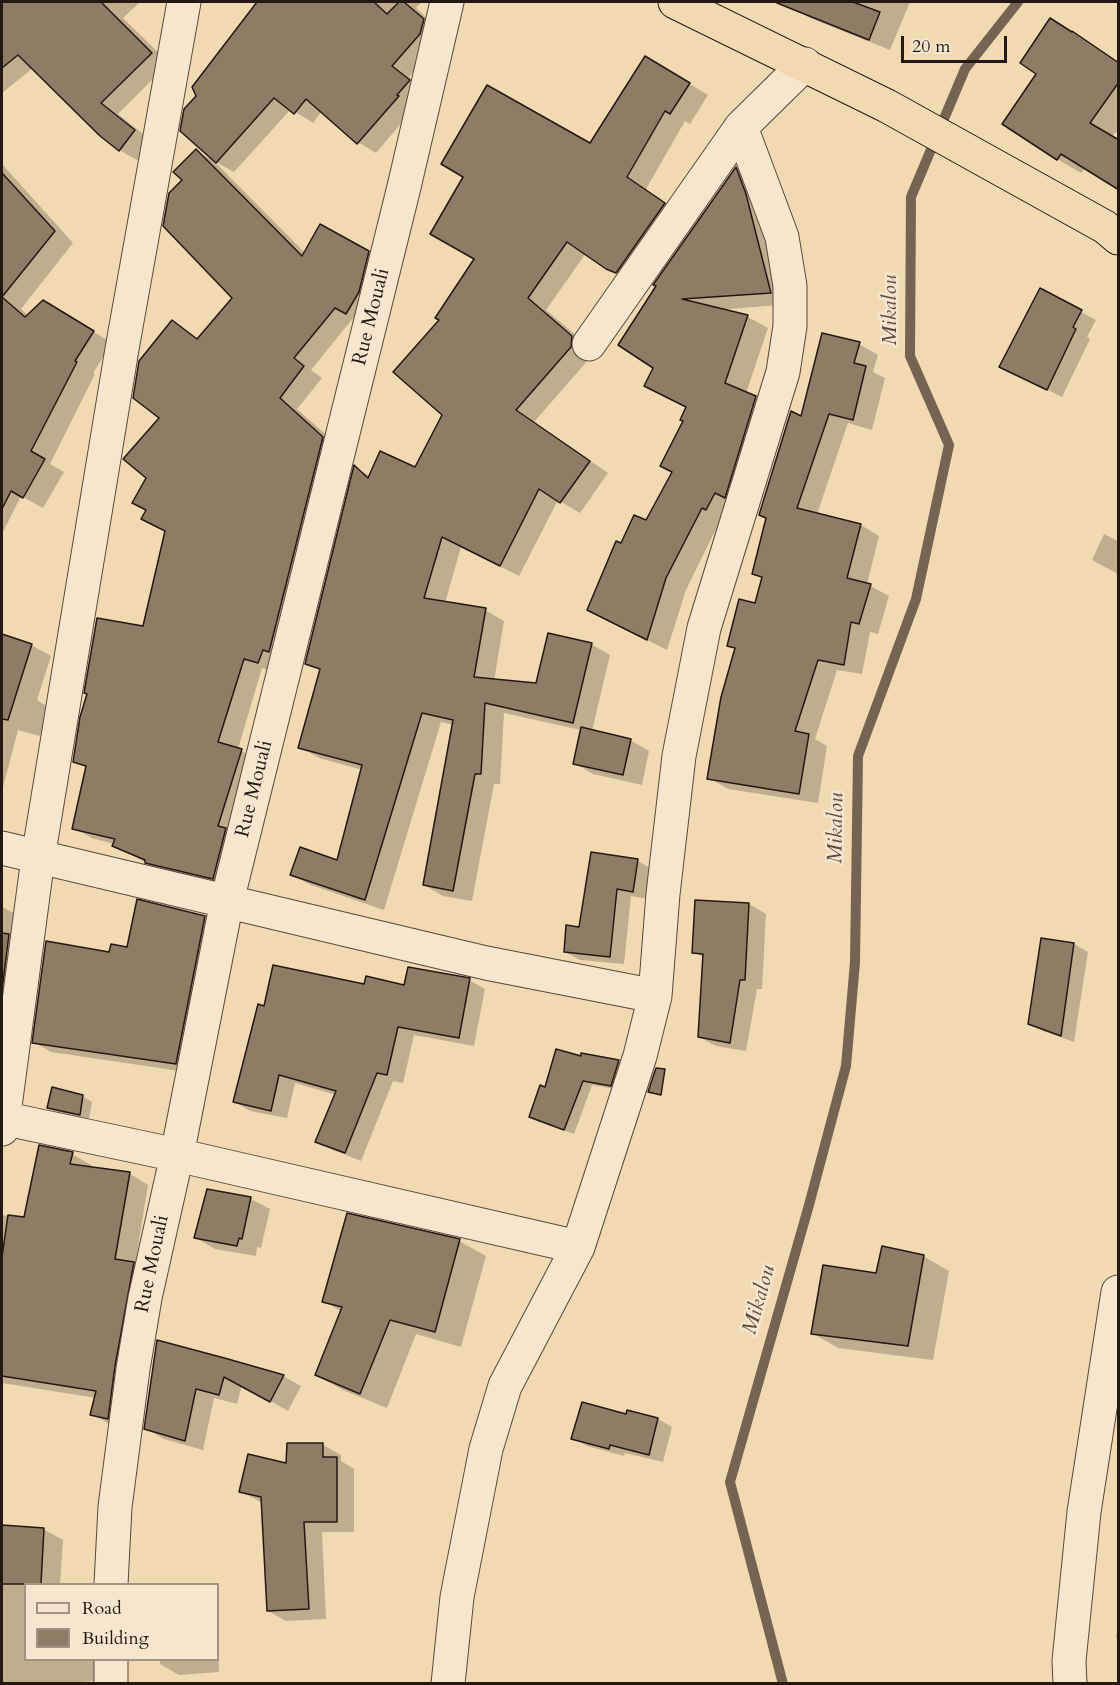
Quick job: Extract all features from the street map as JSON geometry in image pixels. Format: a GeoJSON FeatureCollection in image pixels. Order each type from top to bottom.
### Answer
{"type":"FeatureCollection","features":[{"type":"Feature","properties":{"kind":"highway"},"geometry":{"type":"LineString","coordinates":[[675,2],[887,106],[1106,227],[1119,238]]}},
{"type":"Feature","properties":{"kind":"street"},"geometry":{"type":"LineString","coordinates":[[184,2],[124,337],[38,858],[2,1122],[177,1155],[578,1247]]}},
{"type":"Feature","properties":{"kind":"street","name":"Rue Mouali"},"geometry":{"type":"LineString","coordinates":[[111,1583],[115,1507],[145,1298],[177,1155],[227,901],[404,187],[447,2]]}},
{"type":"Feature","properties":{"kind":"street"},"geometry":{"type":"LineString","coordinates":[[589,344],[741,127],[805,64]]}},
{"type":"Feature","properties":{"kind":"street"},"geometry":{"type":"LineString","coordinates":[[448,1683],[457,1597],[486,1449],[505,1386],[578,1247],[625,1106],[655,996],[663,894],[679,756],[691,695],[705,628],[783,372],[790,326],[790,286],[782,237],[741,127]]}},
{"type":"Feature","properties":{"kind":"street"},"geometry":{"type":"LineString","coordinates":[[2,848],[486,963],[655,996]]}},
{"type":"Feature","properties":{"kind":"street"},"geometry":{"type":"LineString","coordinates":[[1070,1683],[1069,1661],[1084,1512],[1119,1292]]}},
{"type":"Feature","properties":{"kind":"street"},"geometry":{"type":"LineString","coordinates":[[111,1661],[111,1683]]}},
{"type":"Feature","properties":{"kind":"building"},"geometry":{"type":"Polygon","coordinates":[[[2,2],[101,2],[152,53],[101,103],[135,130],[119,151],[100,136],[18,55],[2,68],[2,2]]]}},
{"type":"Feature","properties":{"kind":"building"},"geometry":{"type":"Polygon","coordinates":[[[257,2],[374,2],[387,14],[399,2],[404,2],[424,19],[420,34],[392,66],[410,80],[357,144],[306,99],[294,114],[274,98],[216,163],[180,131],[184,109],[196,96],[192,87],[257,2]]]}},
{"type":"Feature","properties":{"kind":"building"},"geometry":{"type":"Polygon","coordinates":[[[778,2],[853,2],[880,12],[869,40],[778,2]]]}},
{"type":"Feature","properties":{"kind":"building"},"geometry":{"type":"Polygon","coordinates":[[[1050,18],[1119,63],[1119,82],[1090,123],[1119,140],[1119,190],[1061,154],[1057,160],[1002,124],[1036,74],[1020,63],[1050,18]]]}},
{"type":"Feature","properties":{"kind":"building"},"geometry":{"type":"Polygon","coordinates":[[[645,56],[690,83],[670,114],[665,111],[627,177],[665,203],[616,273],[606,269],[567,242],[528,298],[572,336],[571,347],[516,410],[590,461],[560,503],[539,489],[500,566],[442,537],[424,598],[486,608],[474,677],[536,683],[548,633],[592,643],[573,723],[485,703],[481,774],[475,774],[453,891],[423,885],[453,720],[422,713],[365,900],[290,875],[300,847],[337,860],[362,765],[298,748],[320,669],[305,664],[354,465],[368,478],[380,451],[415,467],[442,415],[393,372],[439,320],[435,318],[474,259],[430,234],[463,177],[441,164],[487,85],[590,143],[645,56]]]}},
{"type":"Feature","properties":{"kind":"building"},"geometry":{"type":"Polygon","coordinates":[[[196,149],[302,256],[320,224],[369,251],[359,292],[346,314],[335,308],[294,358],[304,366],[280,398],[323,437],[269,652],[263,650],[258,663],[244,659],[218,742],[242,749],[218,826],[226,828],[213,879],[145,863],[145,860],[112,846],[115,839],[72,829],[86,766],[73,762],[80,717],[87,694],[84,693],[97,618],[143,626],[165,531],[141,519],[146,510],[132,503],[146,478],[123,459],[159,418],[133,398],[139,361],[172,320],[197,339],[232,298],[163,226],[169,193],[182,180],[173,172],[196,149]]]}},
{"type":"Feature","properties":{"kind":"building"},"geometry":{"type":"Polygon","coordinates":[[[736,167],[746,194],[771,293],[682,299],[748,315],[725,383],[756,396],[725,498],[715,493],[706,510],[702,508],[666,578],[647,640],[587,610],[616,541],[621,543],[634,515],[646,520],[672,472],[660,466],[683,421],[680,420],[686,407],[644,386],[653,368],[618,345],[656,286],[653,285],[736,167]]]}},
{"type":"Feature","properties":{"kind":"building"},"geometry":{"type":"Polygon","coordinates":[[[2,173],[55,231],[2,297],[2,173]]]}},
{"type":"Feature","properties":{"kind":"building"},"geometry":{"type":"Polygon","coordinates":[[[1040,288],[1082,310],[1073,327],[1076,329],[1047,390],[999,367],[1040,288]]]}},
{"type":"Feature","properties":{"kind":"building"},"geometry":{"type":"Polygon","coordinates":[[[2,297],[25,317],[43,300],[94,331],[75,361],[77,362],[31,451],[45,459],[23,498],[11,491],[2,509],[2,297]]]}},
{"type":"Feature","properties":{"kind":"building"},"geometry":{"type":"Polygon","coordinates":[[[822,333],[860,342],[854,363],[866,366],[853,420],[829,414],[797,508],[861,524],[847,578],[871,584],[859,624],[851,622],[844,665],[818,660],[795,731],[809,734],[799,794],[707,779],[721,697],[735,648],[727,646],[739,599],[755,603],[762,577],[752,574],[766,518],[759,515],[791,411],[801,416],[822,333]]]}},
{"type":"Feature","properties":{"kind":"building"},"geometry":{"type":"Polygon","coordinates":[[[2,634],[32,644],[8,720],[2,719],[2,634]]]}},
{"type":"Feature","properties":{"kind":"building"},"geometry":{"type":"Polygon","coordinates":[[[581,727],[631,739],[623,775],[573,764],[581,727]]]}},
{"type":"Feature","properties":{"kind":"building"},"geometry":{"type":"Polygon","coordinates":[[[591,852],[638,859],[633,892],[617,889],[610,957],[564,952],[566,925],[579,927],[591,852]]]}},
{"type":"Feature","properties":{"kind":"building"},"geometry":{"type":"Polygon","coordinates":[[[137,899],[205,916],[176,1064],[32,1043],[46,941],[109,952],[111,944],[127,947],[137,899]]]}},
{"type":"Feature","properties":{"kind":"building"},"geometry":{"type":"Polygon","coordinates":[[[695,900],[749,903],[745,980],[740,980],[730,1043],[698,1037],[703,954],[692,953],[695,900]]]}},
{"type":"Feature","properties":{"kind":"building"},"geometry":{"type":"Polygon","coordinates":[[[2,933],[9,934],[2,990],[2,933]]]}},
{"type":"Feature","properties":{"kind":"building"},"geometry":{"type":"Polygon","coordinates":[[[1041,938],[1074,943],[1061,1036],[1028,1024],[1041,938]]]}},
{"type":"Feature","properties":{"kind":"building"},"geometry":{"type":"Polygon","coordinates":[[[273,965],[364,984],[366,976],[404,985],[408,967],[470,978],[459,1038],[398,1027],[387,1075],[377,1073],[345,1153],[315,1142],[336,1091],[279,1075],[271,1111],[233,1102],[258,1004],[264,1006],[273,965]]]}},
{"type":"Feature","properties":{"kind":"building"},"geometry":{"type":"Polygon","coordinates":[[[556,1049],[581,1056],[581,1053],[619,1060],[611,1086],[583,1081],[564,1130],[529,1117],[540,1085],[545,1087],[556,1049]]]}},
{"type":"Feature","properties":{"kind":"building"},"geometry":{"type":"Polygon","coordinates":[[[656,1068],[665,1069],[661,1095],[648,1092],[656,1068]]]}},
{"type":"Feature","properties":{"kind":"building"},"geometry":{"type":"Polygon","coordinates":[[[52,1087],[83,1095],[80,1115],[47,1108],[52,1087]]]}},
{"type":"Feature","properties":{"kind":"building"},"geometry":{"type":"Polygon","coordinates":[[[39,1145],[73,1152],[70,1164],[130,1172],[115,1259],[134,1262],[108,1419],[90,1415],[96,1391],[2,1376],[2,1257],[8,1215],[24,1217],[39,1145]]]}},
{"type":"Feature","properties":{"kind":"building"},"geometry":{"type":"Polygon","coordinates":[[[207,1189],[251,1197],[242,1239],[239,1238],[237,1246],[194,1238],[207,1189]]]}},
{"type":"Feature","properties":{"kind":"building"},"geometry":{"type":"Polygon","coordinates":[[[347,1213],[460,1239],[435,1332],[390,1320],[360,1394],[315,1375],[342,1307],[322,1302],[347,1213]]]}},
{"type":"Feature","properties":{"kind":"building"},"geometry":{"type":"Polygon","coordinates":[[[882,1246],[924,1255],[908,1346],[811,1334],[823,1265],[876,1273],[882,1246]]]}},
{"type":"Feature","properties":{"kind":"building"},"geometry":{"type":"Polygon","coordinates":[[[157,1340],[284,1375],[270,1402],[224,1377],[219,1395],[196,1389],[185,1441],[144,1429],[157,1340]]]}},
{"type":"Feature","properties":{"kind":"building"},"geometry":{"type":"Polygon","coordinates":[[[582,1402],[626,1414],[627,1410],[658,1418],[649,1455],[610,1445],[609,1449],[571,1439],[582,1402]]]}},
{"type":"Feature","properties":{"kind":"building"},"geometry":{"type":"Polygon","coordinates":[[[287,1443],[323,1443],[323,1457],[337,1457],[337,1522],[304,1522],[309,1609],[267,1611],[261,1497],[239,1492],[248,1454],[286,1463],[287,1443]]]}},
{"type":"Feature","properties":{"kind":"building"},"geometry":{"type":"Polygon","coordinates":[[[2,1525],[44,1528],[41,1583],[2,1584],[2,1525]]]}},
{"type":"Feature","properties":{"kind":"waterway","name":"Mikalou"},"geometry":{"type":"LineString","coordinates":[[783,1684],[730,1482],[846,1066],[855,962],[858,756],[916,599],[949,445],[910,356],[911,197],[965,69],[1018,2]]}}]}
